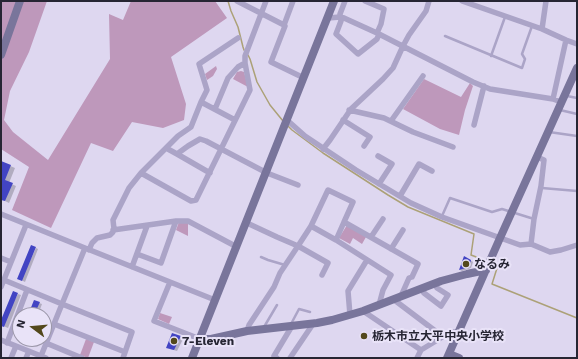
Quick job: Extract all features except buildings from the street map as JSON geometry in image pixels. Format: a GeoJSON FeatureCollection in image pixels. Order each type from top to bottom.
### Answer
{"type":"FeatureCollection","features":[{"type":"Feature","properties":{"kind":"street"},"geometry":{"type":"LineString","coordinates":[[1,55],[20,1]]}},
{"type":"Feature","properties":{"kind":"street"},"geometry":{"type":"LineString","coordinates":[[237,1],[284,25]]}},
{"type":"Feature","properties":{"kind":"street"},"geometry":{"type":"LineString","coordinates":[[141,173],[191,201],[196,200],[250,90],[245,56],[266,1]]}},
{"type":"Feature","properties":{"kind":"street"},"geometry":{"type":"LineString","coordinates":[[293,1],[271,62],[304,78]]}},
{"type":"Feature","properties":{"kind":"street"},"geometry":{"type":"LineString","coordinates":[[192,358],[267,173],[334,1]]}},
{"type":"Feature","properties":{"kind":"street"},"geometry":{"type":"LineString","coordinates":[[345,1],[340,14],[340,22],[336,34],[358,54],[377,39],[384,9],[365,1]]}},
{"type":"Feature","properties":{"kind":"street"},"geometry":{"type":"LineString","coordinates":[[323,149],[349,110],[393,68],[403,46],[426,10],[430,1]]}},
{"type":"Feature","properties":{"kind":"street"},"geometry":{"type":"LineString","coordinates":[[462,1],[532,25],[577,44]]}},
{"type":"Feature","properties":{"kind":"street"},"geometry":{"type":"LineString","coordinates":[[542,29],[546,1]]}},
{"type":"Feature","properties":{"kind":"street"},"geometry":{"type":"LineString","coordinates":[[328,18],[344,18],[378,33],[473,82],[490,89],[559,102]]}},
{"type":"Feature","properties":{"kind":"street"},"geometry":{"type":"LineString","coordinates":[[52,329],[87,249],[97,238],[110,235],[113,230],[113,220],[129,188],[141,173],[178,136],[191,127],[207,90],[198,64],[238,38]]}},
{"type":"Feature","properties":{"kind":"street"},"geometry":{"type":"LineString","coordinates":[[559,102],[566,40]]}},
{"type":"Feature","properties":{"kind":"street"},"geometry":{"type":"LineString","coordinates":[[215,109],[228,78],[238,67],[245,63]]}},
{"type":"Feature","properties":{"kind":"street"},"geometry":{"type":"LineString","coordinates":[[459,358],[448,356],[548,132],[559,102],[577,68]]}},
{"type":"Feature","properties":{"kind":"street"},"geometry":{"type":"LineString","coordinates":[[391,121],[423,76]]}},
{"type":"Feature","properties":{"kind":"street"},"geometry":{"type":"LineString","coordinates":[[474,125],[484,86]]}},
{"type":"Feature","properties":{"kind":"street"},"geometry":{"type":"LineString","coordinates":[[201,102],[235,120]]}},
{"type":"Feature","properties":{"kind":"street"},"geometry":{"type":"LineString","coordinates":[[349,110],[384,118],[413,132],[453,147]]}},
{"type":"Feature","properties":{"kind":"street"},"geometry":{"type":"LineString","coordinates":[[287,120],[305,136],[356,170],[411,203],[442,217],[520,245],[531,244],[550,252],[561,250],[577,244]]}},
{"type":"Feature","properties":{"kind":"street"},"geometry":{"type":"LineString","coordinates":[[343,120],[370,137],[364,146]]}},
{"type":"Feature","properties":{"kind":"street"},"geometry":{"type":"LineString","coordinates":[[177,154],[200,139],[267,173],[298,185]]}},
{"type":"Feature","properties":{"kind":"street"},"geometry":{"type":"LineString","coordinates":[[166,148],[210,172]]}},
{"type":"Feature","properties":{"kind":"street"},"geometry":{"type":"LineString","coordinates":[[378,156],[392,164],[379,184]]}},
{"type":"Feature","properties":{"kind":"street"},"geometry":{"type":"LineString","coordinates":[[531,244],[534,219],[541,188],[544,160],[537,157]]}},
{"type":"Feature","properties":{"kind":"street"},"geometry":{"type":"LineString","coordinates":[[400,196],[419,164],[432,171]]}},
{"type":"Feature","properties":{"kind":"street"},"geometry":{"type":"LineString","coordinates":[[247,331],[249,325],[274,287],[280,273],[311,226],[328,190],[353,202],[336,240]]}},
{"type":"Feature","properties":{"kind":"street"},"geometry":{"type":"LineString","coordinates":[[1,214],[215,300]]}},
{"type":"Feature","properties":{"kind":"street"},"geometry":{"type":"LineString","coordinates":[[371,237],[383,218]]}},
{"type":"Feature","properties":{"kind":"street"},"geometry":{"type":"LineString","coordinates":[[113,230],[176,221],[188,221],[237,247]]}},
{"type":"Feature","properties":{"kind":"street"},"geometry":{"type":"LineString","coordinates":[[137,254],[162,263],[176,221]]}},
{"type":"Feature","properties":{"kind":"street"},"geometry":{"type":"LineString","coordinates":[[344,222],[418,264],[412,277],[409,278],[397,298]]}},
{"type":"Feature","properties":{"kind":"street"},"geometry":{"type":"LineString","coordinates":[[247,223],[298,246],[328,263],[322,275]]}},
{"type":"Feature","properties":{"kind":"street"},"geometry":{"type":"LineString","coordinates":[[1,287],[26,225]]}},
{"type":"Feature","properties":{"kind":"street"},"geometry":{"type":"LineString","coordinates":[[132,267],[147,226]]}},
{"type":"Feature","properties":{"kind":"street"},"geometry":{"type":"LineString","coordinates":[[311,226],[391,275],[383,290],[378,305]]}},
{"type":"Feature","properties":{"kind":"street"},"geometry":{"type":"LineString","coordinates":[[391,249],[403,230]]}},
{"type":"Feature","properties":{"kind":"street"},"geometry":{"type":"LineString","coordinates":[[1,258],[11,262]]}},
{"type":"Feature","properties":{"kind":"street"},"geometry":{"type":"LineString","coordinates":[[350,315],[348,291],[367,260]]}},
{"type":"Feature","properties":{"kind":"street"},"geometry":{"type":"LineString","coordinates":[[170,282],[154,321],[200,339],[211,339],[247,331],[313,324],[332,320],[363,311],[435,284],[486,270]]}},
{"type":"Feature","properties":{"kind":"street"},"geometry":{"type":"LineString","coordinates":[[4,280],[132,332],[124,355],[54,324]]}},
{"type":"Feature","properties":{"kind":"street"},"geometry":{"type":"LineString","coordinates":[[421,289],[441,306],[448,295],[437,288],[435,284]]}},
{"type":"Feature","properties":{"kind":"street"},"geometry":{"type":"LineString","coordinates":[[3,342],[27,290]]}},
{"type":"Feature","properties":{"kind":"street"},"geometry":{"type":"LineString","coordinates":[[397,298],[442,337]]}},
{"type":"Feature","properties":{"kind":"street"},"geometry":{"type":"LineString","coordinates":[[363,311],[421,350]]}},
{"type":"Feature","properties":{"kind":"street"},"geometry":{"type":"LineString","coordinates":[[290,358],[313,324]]}},
{"type":"Feature","properties":{"kind":"street"},"geometry":{"type":"LineString","coordinates":[[277,358],[274,356],[291,326]]}},
{"type":"Feature","properties":{"kind":"street"},"geometry":{"type":"LineString","coordinates":[[417,358],[421,350],[442,337],[453,332],[458,332]]}},
{"type":"Feature","properties":{"kind":"street"},"geometry":{"type":"LineString","coordinates":[[52,346],[82,358]]}},
{"type":"Feature","properties":{"kind":"street"},"geometry":{"type":"LineString","coordinates":[[11,358],[16,347]]}},
{"type":"Feature","properties":{"kind":"street"},"geometry":{"type":"LineString","coordinates":[[19,347],[44,357],[46,347]]}},
{"type":"Feature","properties":{"kind":"street"},"geometry":{"type":"LineString","coordinates":[[26,358],[29,351]]}},
{"type":"Feature","properties":{"kind":"lane"},"geometry":{"type":"LineString","coordinates":[[491,56],[505,16]]}},
{"type":"Feature","properties":{"kind":"lane"},"geometry":{"type":"LineString","coordinates":[[445,36],[522,68],[525,59],[522,54],[532,25]]}},
{"type":"Feature","properties":{"kind":"lane"},"geometry":{"type":"LineString","coordinates":[[559,102],[577,98]]}},
{"type":"Feature","properties":{"kind":"lane"},"geometry":{"type":"LineString","coordinates":[[559,102],[577,114]]}},
{"type":"Feature","properties":{"kind":"lane"},"geometry":{"type":"LineString","coordinates":[[548,132],[577,136]]}},
{"type":"Feature","properties":{"kind":"lane"},"geometry":{"type":"LineString","coordinates":[[541,188],[577,190]]}},
{"type":"Feature","properties":{"kind":"lane"},"geometry":{"type":"LineString","coordinates":[[442,217],[450,198],[492,212],[502,209],[534,219]]}},
{"type":"Feature","properties":{"kind":"lane"},"geometry":{"type":"LineString","coordinates":[[261,257],[285,265]]}},
{"type":"Feature","properties":{"kind":"lane"},"geometry":{"type":"LineString","coordinates":[[262,329],[277,305]]}},
{"type":"Feature","properties":{"kind":"lane"},"geometry":{"type":"LineString","coordinates":[[291,326],[299,309],[310,312]]}},
{"type":"Feature","properties":{"kind":"shaded area"},"geometry":{"type":"Polygon","coordinates":[[[1,1],[47,1],[29,52],[10,91],[4,120],[13,132],[48,160],[110,59],[109,14],[123,20],[131,1],[215,1],[227,18],[171,57],[186,104],[184,120],[163,128],[132,122],[113,151],[91,143],[51,228],[12,210],[29,167],[1,149],[1,1]]]}},
{"type":"Feature","properties":{"kind":"shaded area"},"geometry":{"type":"Polygon","coordinates":[[[216,66],[217,69],[213,76],[207,80],[205,74],[216,66]]]}},
{"type":"Feature","properties":{"kind":"shaded area"},"geometry":{"type":"Polygon","coordinates":[[[237,72],[244,72],[248,87],[233,79],[237,72]]]}},
{"type":"Feature","properties":{"kind":"shaded area"},"geometry":{"type":"Polygon","coordinates":[[[424,79],[461,97],[470,83],[473,86],[459,135],[440,129],[403,109],[424,79]]]}},
{"type":"Feature","properties":{"kind":"shaded area"},"geometry":{"type":"Polygon","coordinates":[[[179,222],[188,222],[188,236],[176,230],[179,222]]]}},
{"type":"Feature","properties":{"kind":"shaded area"},"geometry":{"type":"Polygon","coordinates":[[[347,225],[366,237],[362,244],[353,238],[350,244],[339,238],[347,225]]]}},
{"type":"Feature","properties":{"kind":"shaded area"},"geometry":{"type":"Polygon","coordinates":[[[160,313],[172,317],[169,324],[158,319],[160,313]]]}},
{"type":"Feature","properties":{"kind":"shaded area"},"geometry":{"type":"Polygon","coordinates":[[[86,339],[94,342],[88,358],[80,355],[86,339]]]}},
{"type":"Feature","properties":{"kind":"waterway"},"geometry":{"type":"LineString","coordinates":[[228,1],[238,27],[244,50]]}},
{"type":"Feature","properties":{"kind":"waterway"},"geometry":{"type":"LineString","coordinates":[[248,55],[257,82],[270,105],[283,121]]}},
{"type":"Feature","properties":{"kind":"waterway"},"geometry":{"type":"LineString","coordinates":[[287,125],[323,153],[408,207],[474,234],[471,255],[487,261]]}},
{"type":"Feature","properties":{"kind":"waterway"},"geometry":{"type":"LineString","coordinates":[[493,263],[498,265],[492,284],[577,318]]}},
{"type":"Feature","properties":{"kind":"place","name":"なるみ"},"geometry":{"type":"Point","coordinates":[466,264]}},
{"type":"Feature","properties":{"kind":"place","name":"栃木市立大平中央小学校"},"geometry":{"type":"Point","coordinates":[364,336]}},
{"type":"Feature","properties":{"kind":"place","name":"7-Eleven"},"geometry":{"type":"Point","coordinates":[174,341]}}]}
